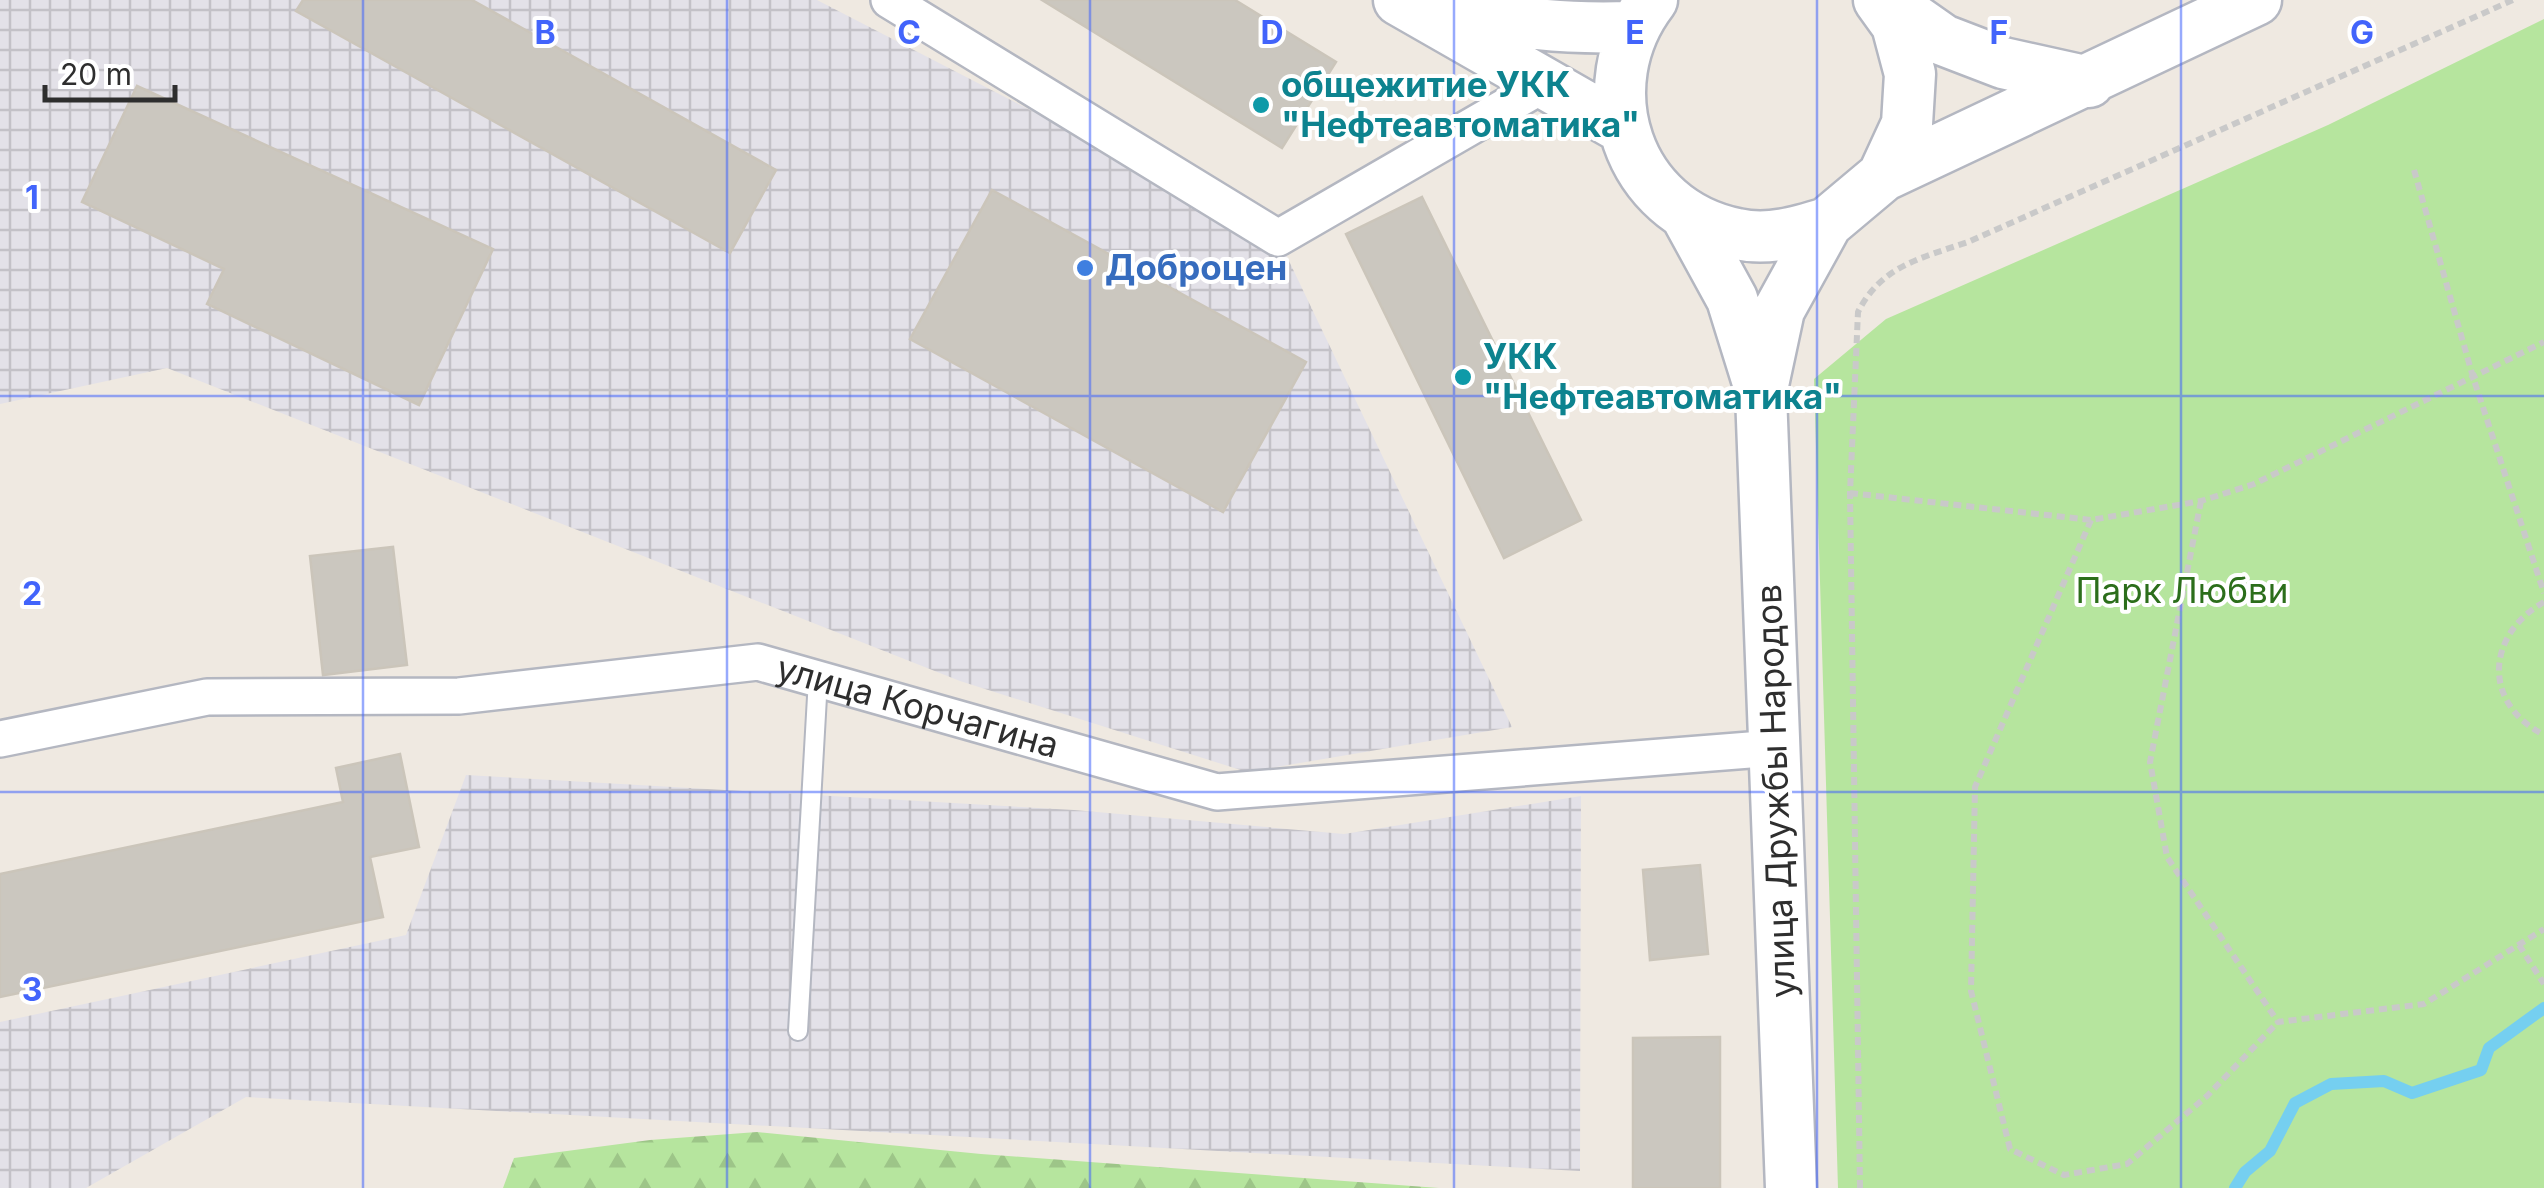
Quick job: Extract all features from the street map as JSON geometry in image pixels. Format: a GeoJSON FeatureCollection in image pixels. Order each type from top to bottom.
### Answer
{"type":"FeatureCollection","features":[{"type":"Feature","properties":{"kind":"main road"},"geometry":{"type":"LineString","coordinates":[[1400,0],[1622,127]]}},
{"type":"Feature","properties":{"kind":"main road"},"geometry":{"type":"LineString","coordinates":[[1434,0],[1508,23],[1573,29],[1641,14]]}},
{"type":"Feature","properties":{"kind":"main road"},"geometry":{"type":"LineString","coordinates":[[1882,0],[1943,40],[2004,63],[2089,82]]}},
{"type":"Feature","properties":{"kind":"main road"},"geometry":{"type":"LineString","coordinates":[[1882,0],[1896,26],[1910,74],[1907,124],[1883,176]]}},
{"type":"Feature","properties":{"kind":"main road"},"geometry":{"type":"LineString","coordinates":[[1761,394],[1779,310],[1827,223],[1883,176],[2256,0]]}},
{"type":"Feature","properties":{"kind":"main road"},"geometry":{"type":"LineString","coordinates":[[1641,14],[1618,72],[1622,127],[1641,171],[1686,215],[1732,299],[1761,394]]}},
{"type":"Feature","properties":{"kind":"main road"},"geometry":{"type":"LineString","coordinates":[[1686,215],[1736,234],[1785,236],[1827,223]]}},
{"type":"Feature","properties":{"kind":"main road","name":"улица Дружбы Народов"},"geometry":{"type":"LineString","coordinates":[[1761,394],[1791,1188]]}},
{"type":"Feature","properties":{"kind":"street"},"geometry":{"type":"LineString","coordinates":[[889,0],[1278,238],[1548,82]]}},
{"type":"Feature","properties":{"kind":"street","name":"улица Корчагина"},"geometry":{"type":"LineString","coordinates":[[0,740],[208,696],[459,696],[758,662],[1217,792],[1774,748]]}},
{"type":"Feature","properties":{"kind":"lane"},"geometry":{"type":"LineString","coordinates":[[798,1031],[818,679]]}},
{"type":"Feature","properties":{"kind":"path"},"geometry":{"type":"LineString","coordinates":[[1860,1188],[1850,493],[1858,312],[1870,287],[1897,266],[1986,234],[2513,0]]}},
{"type":"Feature","properties":{"kind":"path"},"geometry":{"type":"LineString","coordinates":[[2414,170],[2473,377],[2544,593]]}},
{"type":"Feature","properties":{"kind":"path"},"geometry":{"type":"LineString","coordinates":[[1850,493],[2091,520],[2201,501],[2254,484],[2544,342]]}},
{"type":"Feature","properties":{"kind":"path"},"geometry":{"type":"LineString","coordinates":[[2201,501],[2150,762],[2167,857],[2278,1022]]}},
{"type":"Feature","properties":{"kind":"path"},"geometry":{"type":"LineString","coordinates":[[2091,520],[1975,787],[1970,991],[2010,1149],[2064,1175],[2126,1164],[2207,1096],[2278,1022],[2424,1004],[2544,930]]}},
{"type":"Feature","properties":{"kind":"path"},"geometry":{"type":"LineString","coordinates":[[2544,602],[2524,613],[2506,634],[2499,658],[2500,684],[2509,707],[2526,726],[2544,735]]}},
{"type":"Feature","properties":{"kind":"path"},"geometry":{"type":"LineString","coordinates":[[2519,945],[2544,984]]}},
{"type":"Feature","properties":{"kind":"shaded area"},"geometry":{"type":"Polygon","coordinates":[[[0,0],[817,0],[1278,238],[1512,727],[1247,772],[960,681],[167,368],[0,404],[0,0]]]}},
{"type":"Feature","properties":{"kind":"shaded area"},"geometry":{"type":"Polygon","coordinates":[[[466,775],[1074,810],[1344,834],[1581,796],[1580,1171],[246,1097],[86,1188],[0,1188],[0,1022],[406,935],[466,775]]]}},
{"type":"Feature","properties":{"kind":"green space","name":"Парк Любви"},"geometry":{"type":"Polygon","coordinates":[[[2544,19],[2544,1188],[1838,1188],[1814,379],[1886,319],[2328,125],[2544,19]]]}},
{"type":"Feature","properties":{"kind":"green space"},"geometry":{"type":"Polygon","coordinates":[[[757,1132],[981,1154],[1439,1188],[503,1188],[514,1158],[650,1140],[757,1132]]]}},
{"type":"Feature","properties":{"kind":"building"},"geometry":{"type":"Polygon","coordinates":[[[303,0],[472,0],[776,170],[730,253],[296,11],[303,0]]]}},
{"type":"Feature","properties":{"kind":"building","name":"общежитие УКК \"Нефтеавтоматика\""},"geometry":{"type":"Polygon","coordinates":[[[1042,0],[1235,0],[1336,62],[1282,148],[1042,0]]]}},
{"type":"Feature","properties":{"kind":"building"},"geometry":{"type":"Polygon","coordinates":[[[137,86],[493,249],[419,405],[207,304],[224,269],[82,202],[137,86]]]}},
{"type":"Feature","properties":{"kind":"building"},"geometry":{"type":"Polygon","coordinates":[[[992,190],[1306,362],[1223,512],[910,339],[992,190]]]}},
{"type":"Feature","properties":{"kind":"building","name":"УКК \"Нефтеавтоматика\""},"geometry":{"type":"Polygon","coordinates":[[[1422,197],[1581,520],[1504,558],[1346,234],[1422,197]]]}},
{"type":"Feature","properties":{"kind":"building"},"geometry":{"type":"Polygon","coordinates":[[[393,547],[407,665],[323,675],[310,556],[393,547]]]}},
{"type":"Feature","properties":{"kind":"building"},"geometry":{"type":"Polygon","coordinates":[[[400,754],[419,847],[370,857],[383,917],[0,997],[0,874],[343,802],[336,768],[400,754]]]}},
{"type":"Feature","properties":{"kind":"building"},"geometry":{"type":"Polygon","coordinates":[[[1700,865],[1708,954],[1650,960],[1643,870],[1700,865]]]}},
{"type":"Feature","properties":{"kind":"building"},"geometry":{"type":"Polygon","coordinates":[[[1720,1037],[1720,1188],[1633,1188],[1633,1038],[1720,1037]]]}},
{"type":"Feature","properties":{"kind":"waterway"},"geometry":{"type":"LineString","coordinates":[[2235,1188],[2245,1172],[2270,1151],[2295,1103],[2331,1084],[2384,1081],[2412,1093],[2481,1070],[2489,1048],[2544,1008]]}},
{"type":"Feature","properties":{"kind":"place","name":"общежитие УКК \"Нефтеавтоматика\""},"geometry":{"type":"Point","coordinates":[1261,105]}},
{"type":"Feature","properties":{"kind":"place","name":"Доброцен"},"geometry":{"type":"Point","coordinates":[1085,268]}},
{"type":"Feature","properties":{"kind":"place","name":"УКК \"Нефтеавтоматика\""},"geometry":{"type":"Point","coordinates":[1463,377]}}]}
